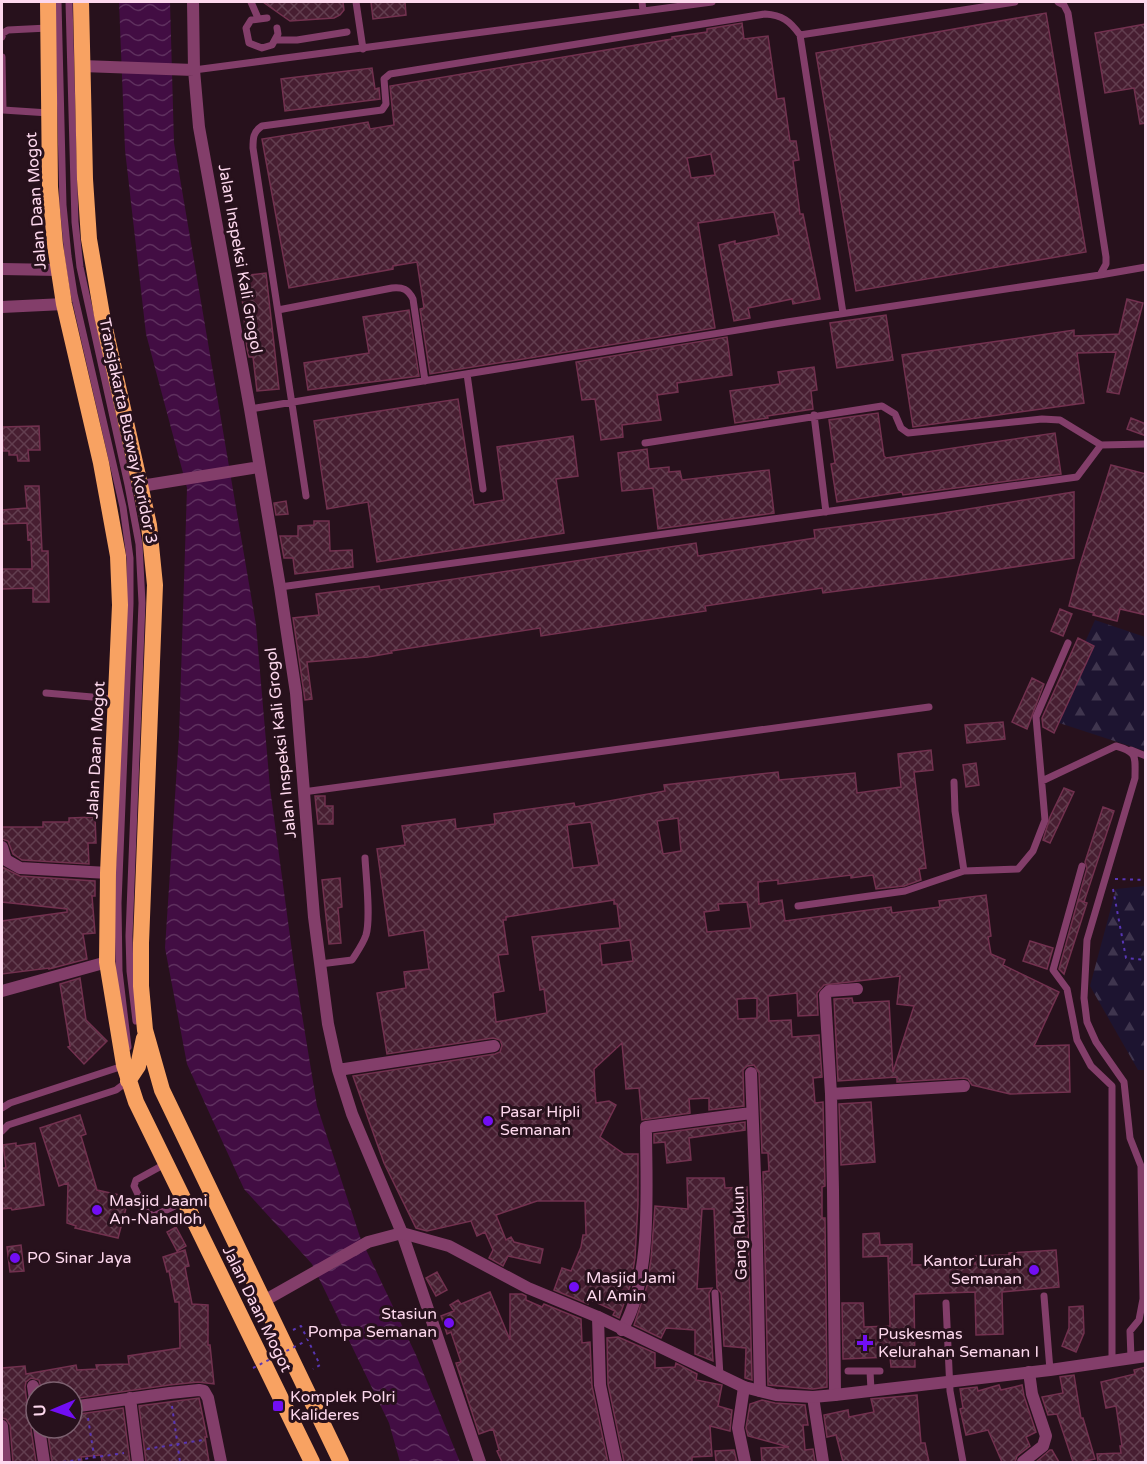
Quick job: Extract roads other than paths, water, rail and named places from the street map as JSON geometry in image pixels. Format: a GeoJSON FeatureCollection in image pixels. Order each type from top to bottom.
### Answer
{"type":"FeatureCollection","features":[{"type":"Feature","properties":{"kind":"highway","name":"Jalan Daan Mogot"},"geometry":{"type":"LineString","coordinates":[[48,2],[50,187],[59,270],[64,304],[101,463],[118,556],[120,605],[108,873],[107,962],[130,1073],[132,1094],[312,1462]]}},
{"type":"Feature","properties":{"kind":"highway","name":"Jalan Daan Mogot"},"geometry":{"type":"LineString","coordinates":[[81,2],[85,179],[89,239],[102,315],[145,485],[155,594],[141,943],[141,986],[145,1030],[162,1090],[340,1462]]}},
{"type":"Feature","properties":{"kind":"highway"},"geometry":{"type":"LineString","coordinates":[[145,1030],[140,1059],[130,1073],[148,1085],[162,1090]]}},
{"type":"Feature","properties":{"kind":"street","name":"Jalan Inspeksi Kali Grogol"},"geometry":{"type":"LineString","coordinates":[[193,2],[189,70],[250,409],[256,467],[280,587],[296,693],[303,792],[328,1024],[338,1070],[352,1114],[402,1233],[480,1462]]}},
{"type":"Feature","properties":{"kind":"street"},"geometry":{"type":"LineString","coordinates":[[82,66],[189,70]]}},
{"type":"Feature","properties":{"kind":"street"},"geometry":{"type":"LineString","coordinates":[[2,269],[59,270]]}},
{"type":"Feature","properties":{"kind":"street"},"geometry":{"type":"LineString","coordinates":[[2,307],[64,304]]}},
{"type":"Feature","properties":{"kind":"street"},"geometry":{"type":"LineString","coordinates":[[145,485],[256,467]]}},
{"type":"Feature","properties":{"kind":"street"},"geometry":{"type":"LineString","coordinates":[[2,847],[6,860],[20,867],[108,873]]}},
{"type":"Feature","properties":{"kind":"street"},"geometry":{"type":"LineString","coordinates":[[2,991],[107,962]]}},
{"type":"Feature","properties":{"kind":"street"},"geometry":{"type":"LineString","coordinates":[[835,1395],[834,1190],[825,995],[830,991],[857,988]]}},
{"type":"Feature","properties":{"kind":"street"},"geometry":{"type":"LineString","coordinates":[[338,1070],[494,1046]]}},
{"type":"Feature","properties":{"kind":"street","name":"Gang Rukun"},"geometry":{"type":"LineString","coordinates":[[751,1073],[760,1391]]}},
{"type":"Feature","properties":{"kind":"street"},"geometry":{"type":"LineString","coordinates":[[831,1094],[964,1086]]}},
{"type":"Feature","properties":{"kind":"street"},"geometry":{"type":"LineString","coordinates":[[622,1330],[629,1319],[640,1286],[646,1215],[646,1127],[751,1113]]}},
{"type":"Feature","properties":{"kind":"street"},"geometry":{"type":"LineString","coordinates":[[262,1302],[368,1242],[402,1233],[449,1246],[528,1288],[598,1317],[744,1388],[776,1395],[813,1397],[835,1395],[1050,1370],[1146,1356]]}},
{"type":"Feature","properties":{"kind":"street"},"geometry":{"type":"LineString","coordinates":[[598,1317],[600,1385],[616,1462]]}},
{"type":"Feature","properties":{"kind":"street"},"geometry":{"type":"LineString","coordinates":[[1023,1462],[1042,1446],[1046,1436],[1032,1394],[1029,1372]]}},
{"type":"Feature","properties":{"kind":"street"},"geometry":{"type":"LineString","coordinates":[[744,1388],[738,1428],[745,1462]]}},
{"type":"Feature","properties":{"kind":"street"},"geometry":{"type":"LineString","coordinates":[[84,1404],[204,1391],[208,1398],[221,1462]]}},
{"type":"Feature","properties":{"kind":"street"},"geometry":{"type":"LineString","coordinates":[[813,1397],[823,1462]]}},
{"type":"Feature","properties":{"kind":"street"},"geometry":{"type":"LineString","coordinates":[[130,1398],[138,1457]]}},
{"type":"Feature","properties":{"kind":"street"},"geometry":{"type":"LineString","coordinates":[[2,1426],[5,1462]]}},
{"type":"Feature","properties":{"kind":"street"},"geometry":{"type":"LineString","coordinates":[[41,1440],[44,1462]]}},
{"type":"Feature","properties":{"kind":"lane","name":"Transjakarta Busway Koridor 3"},"geometry":{"type":"LineString","coordinates":[[58,2],[63,205],[68,256],[74,294],[123,507],[130,558],[129,652],[118,903],[119,971],[130,1073]]}},
{"type":"Feature","properties":{"kind":"lane","name":"Transjakarta Busway Koridor 3"},"geometry":{"type":"LineString","coordinates":[[69,2],[75,222],[80,267],[139,544],[142,603],[129,936],[138,1045],[136,1063],[130,1073]]}},
{"type":"Feature","properties":{"kind":"lane"},"geometry":{"type":"LineString","coordinates":[[251,2],[258,18]]}},
{"type":"Feature","properties":{"kind":"lane"},"geometry":{"type":"LineString","coordinates":[[356,2],[363,49]]}},
{"type":"Feature","properties":{"kind":"lane"},"geometry":{"type":"LineString","coordinates":[[642,2],[643,11]]}},
{"type":"Feature","properties":{"kind":"lane"},"geometry":{"type":"LineString","coordinates":[[189,70],[712,2]]}},
{"type":"Feature","properties":{"kind":"lane"},"geometry":{"type":"LineString","coordinates":[[800,35],[1015,2]]}},
{"type":"Feature","properties":{"kind":"lane"},"geometry":{"type":"LineString","coordinates":[[1058,2],[1064,5],[1068,13],[1106,257],[1106,264],[1100,275]]}},
{"type":"Feature","properties":{"kind":"lane"},"geometry":{"type":"LineString","coordinates":[[306,496],[253,138],[256,130],[262,126],[382,110],[386,104],[384,79],[390,74],[765,14],[784,18],[800,35],[843,313]]}},
{"type":"Feature","properties":{"kind":"lane"},"geometry":{"type":"LineString","coordinates":[[267,18],[251,20],[246,28],[249,43],[262,48],[273,45],[277,28]]}},
{"type":"Feature","properties":{"kind":"lane"},"geometry":{"type":"LineString","coordinates":[[2,37],[3,33],[8,30],[48,28]]}},
{"type":"Feature","properties":{"kind":"lane"},"geometry":{"type":"LineString","coordinates":[[276,40],[297,40],[347,32]]}},
{"type":"Feature","properties":{"kind":"lane"},"geometry":{"type":"LineString","coordinates":[[2,57],[2,110],[49,113]]}},
{"type":"Feature","properties":{"kind":"lane"},"geometry":{"type":"LineString","coordinates":[[250,409],[843,313],[1146,267]]}},
{"type":"Feature","properties":{"kind":"lane"},"geometry":{"type":"LineString","coordinates":[[278,310],[392,288],[405,289],[413,299],[425,381]]}},
{"type":"Feature","properties":{"kind":"lane"},"geometry":{"type":"LineString","coordinates":[[467,374],[483,489]]}},
{"type":"Feature","properties":{"kind":"lane"},"geometry":{"type":"LineString","coordinates":[[645,443],[882,405],[895,414],[901,428],[908,433],[1042,419],[1060,420],[1101,445],[1146,444]]}},
{"type":"Feature","properties":{"kind":"lane"},"geometry":{"type":"LineString","coordinates":[[814,415],[826,512]]}},
{"type":"Feature","properties":{"kind":"lane"},"geometry":{"type":"LineString","coordinates":[[280,587],[1077,477],[1101,445]]}},
{"type":"Feature","properties":{"kind":"lane"},"geometry":{"type":"LineString","coordinates":[[798,906],[905,891],[964,871],[1018,869],[1033,851],[1045,820],[1036,717],[1068,643]]}},
{"type":"Feature","properties":{"kind":"lane"},"geometry":{"type":"LineString","coordinates":[[46,693],[116,699]]}},
{"type":"Feature","properties":{"kind":"lane"},"geometry":{"type":"LineString","coordinates":[[303,792],[929,707]]}},
{"type":"Feature","properties":{"kind":"lane"},"geometry":{"type":"LineString","coordinates":[[1042,781],[1116,746],[1146,756]]}},
{"type":"Feature","properties":{"kind":"lane"},"geometry":{"type":"LineString","coordinates":[[1130,750],[1135,757],[1135,778],[1087,940],[1084,998],[1087,1022],[1096,1042],[1124,1082],[1131,1138],[1141,1166],[1143,1299],[1138,1320],[1130,1331],[1131,1358]]}},
{"type":"Feature","properties":{"kind":"lane"},"geometry":{"type":"LineString","coordinates":[[954,782],[955,811],[964,871]]}},
{"type":"Feature","properties":{"kind":"lane"},"geometry":{"type":"LineString","coordinates":[[320,964],[352,960],[362,945],[367,933],[365,858]]}},
{"type":"Feature","properties":{"kind":"lane"},"geometry":{"type":"LineString","coordinates":[[1082,866],[1053,970],[1067,989],[1077,1040],[1091,1066],[1112,1086],[1112,1361]]}},
{"type":"Feature","properties":{"kind":"lane"},"geometry":{"type":"LineString","coordinates":[[2,1108],[10,1103],[130,1073]]}},
{"type":"Feature","properties":{"kind":"lane"},"geometry":{"type":"LineString","coordinates":[[2,1131],[8,1125],[116,1090],[130,1073]]}},
{"type":"Feature","properties":{"kind":"lane"},"geometry":{"type":"LineString","coordinates":[[166,1164],[136,1180],[134,1186],[147,1214],[154,1216],[185,1201]]}},
{"type":"Feature","properties":{"kind":"lane"},"geometry":{"type":"LineString","coordinates":[[715,1293],[720,1376]]}},
{"type":"Feature","properties":{"kind":"lane"},"geometry":{"type":"LineString","coordinates":[[1044,1296],[1050,1370]]}},
{"type":"Feature","properties":{"kind":"lane"},"geometry":{"type":"LineString","coordinates":[[946,1304],[949,1381],[963,1462]]}},
{"type":"Feature","properties":{"kind":"lane"},"geometry":{"type":"LineString","coordinates":[[848,1371],[880,1371]]}},
{"type":"Feature","properties":{"kind":"lane"},"geometry":{"type":"LineString","coordinates":[[870,1371],[871,1390]]}},
{"type":"Feature","properties":{"kind":"water"},"geometry":{"type":"Polygon","coordinates":[[[119,2],[170,2],[174,143],[256,625],[270,788],[294,966],[317,1106],[360,1237],[416,1355],[460,1462],[400,1462],[389,1423],[312,1264],[244,1189],[187,1064],[165,948],[179,736],[187,488],[146,334],[125,150],[119,2]]]}},
{"type":"Feature","properties":{"kind":"place","name":"Pasar Hipli Semanan"},"geometry":{"type":"Point","coordinates":[488,1121]}},
{"type":"Feature","properties":{"kind":"place","name":"Masjid Jaami An-Nahdloh"},"geometry":{"type":"Point","coordinates":[97,1210]}},
{"type":"Feature","properties":{"kind":"place","name":"PO Sinar Jaya"},"geometry":{"type":"Point","coordinates":[15,1258]}},
{"type":"Feature","properties":{"kind":"place","name":"Kantor Lurah Semanan"},"geometry":{"type":"Point","coordinates":[1034,1270]}},
{"type":"Feature","properties":{"kind":"place","name":"Masjid Jami Al Amin"},"geometry":{"type":"Point","coordinates":[574,1287]}},
{"type":"Feature","properties":{"kind":"place","name":"Stasiun Pompa Semanan"},"geometry":{"type":"Point","coordinates":[449,1323]}},
{"type":"Feature","properties":{"kind":"place","name":"Puskesmas Kelurahan Semanan I"},"geometry":{"type":"Point","coordinates":[865,1343]}},
{"type":"Feature","properties":{"kind":"place","name":"Komplek Polri Kalideres"},"geometry":{"type":"Point","coordinates":[278,1406]}}]}
